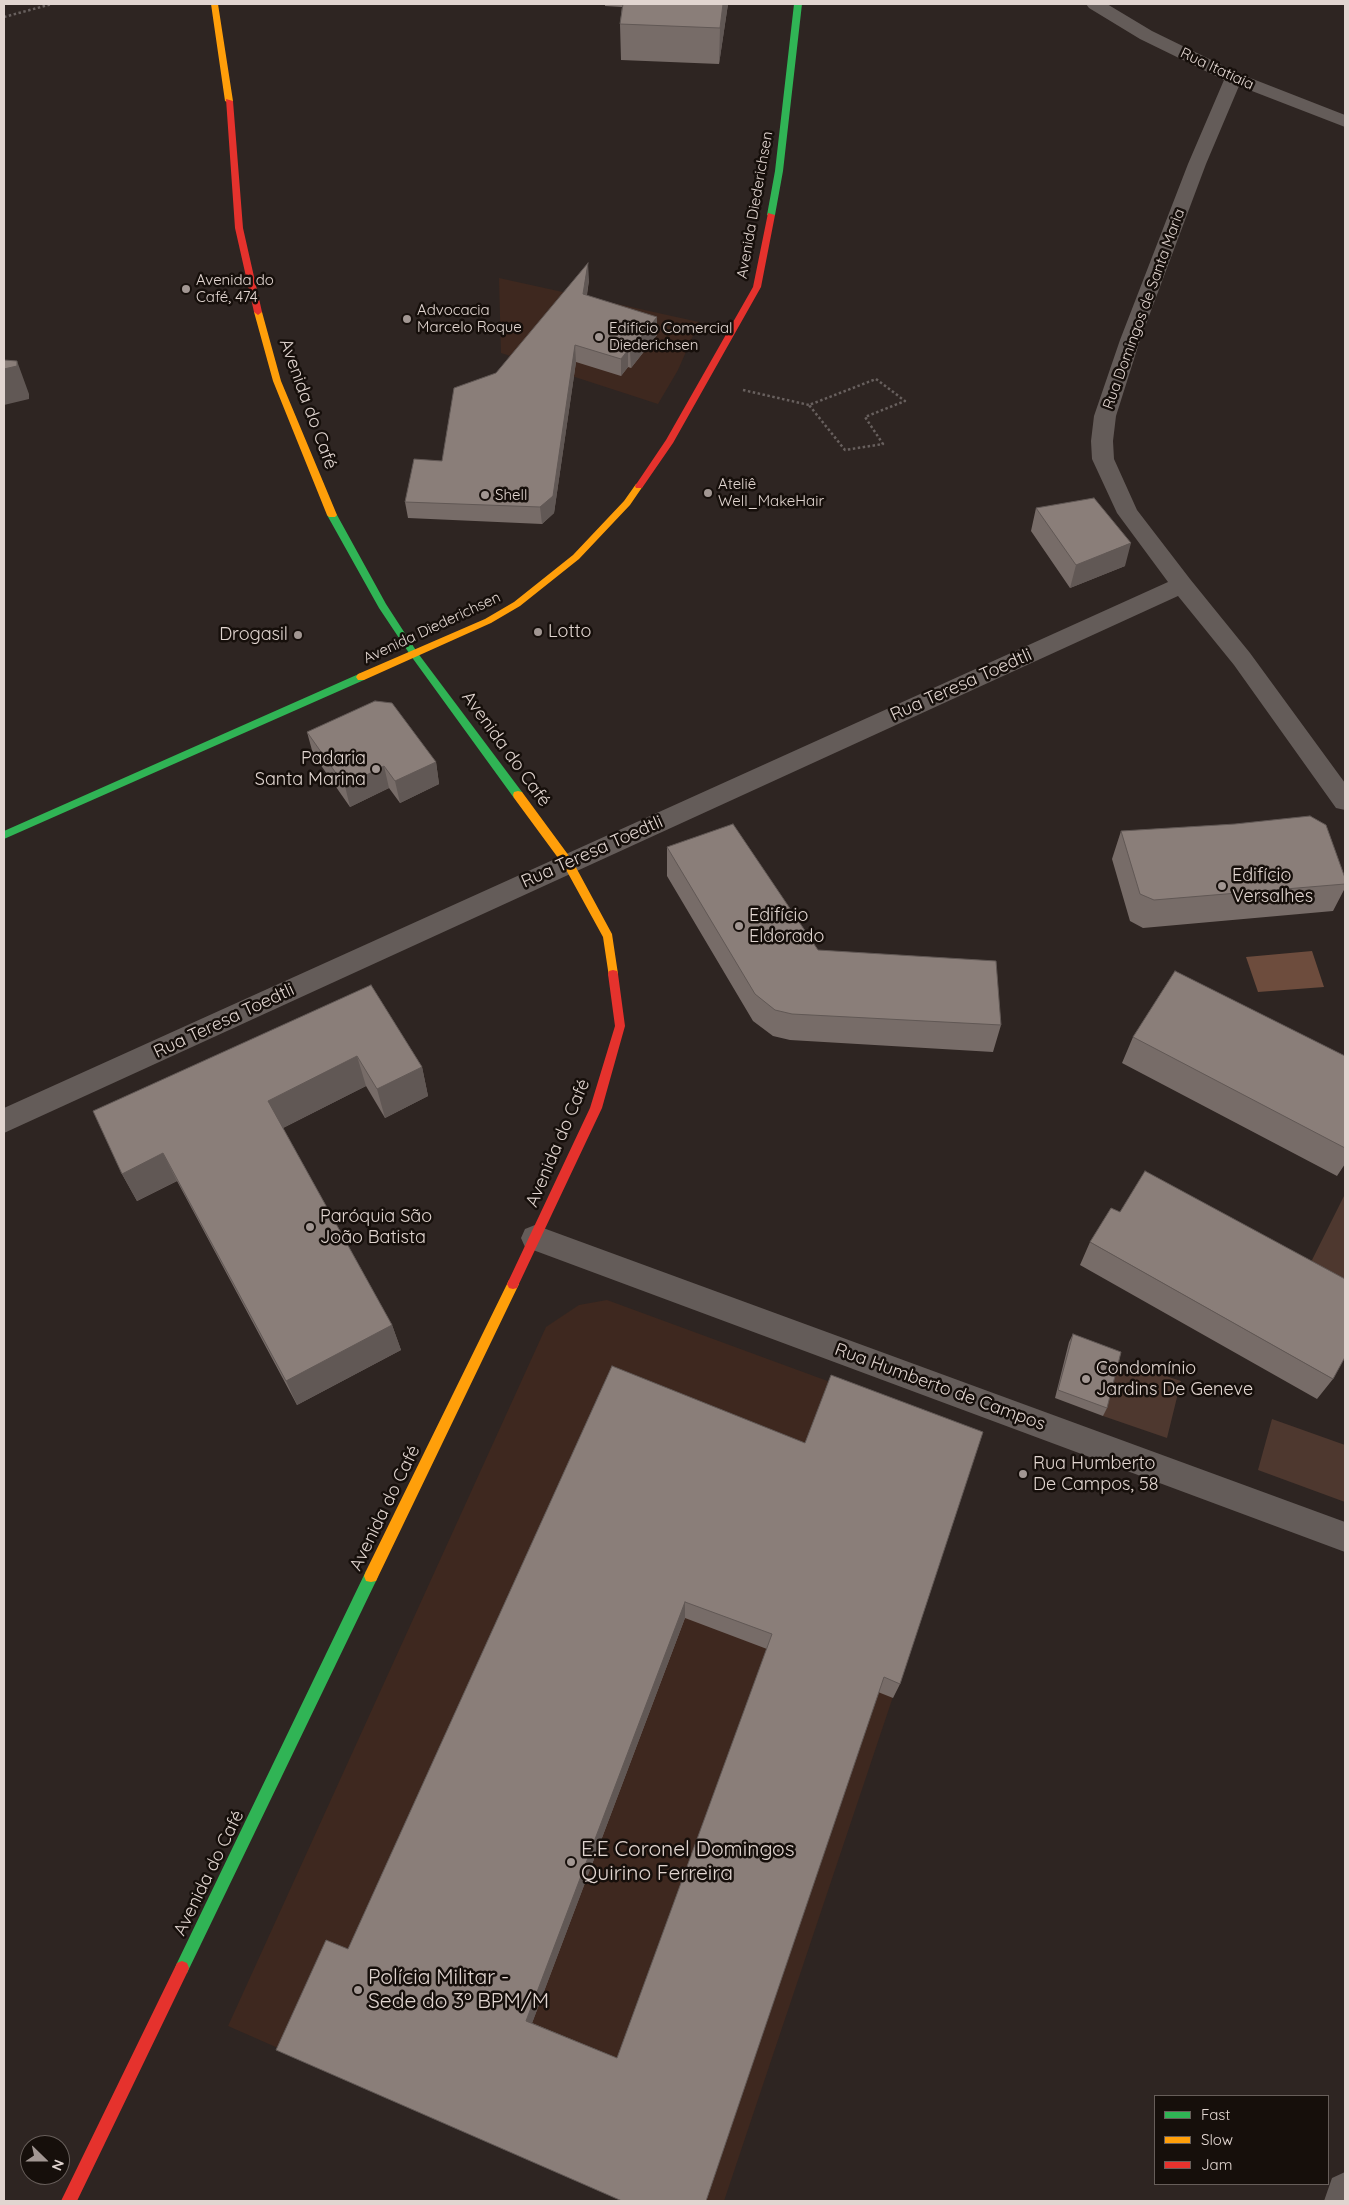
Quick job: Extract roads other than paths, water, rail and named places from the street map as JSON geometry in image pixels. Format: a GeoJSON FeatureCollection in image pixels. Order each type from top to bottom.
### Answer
{"type":"FeatureCollection","features":[{"type":"Feature","properties":{"kind":"street","name":"Avenida do Café"},"geometry":{"type":"LineString","coordinates":[[69,2201],[535,1238],[596,1108],[620,1026],[608,937],[568,863],[414,654],[382,606],[333,517],[278,381],[250,283],[239,228],[228,87],[214,4]]}},
{"type":"Feature","properties":{"kind":"street","name":"Avenida Diederichsen"},"geometry":{"type":"LineString","coordinates":[[4,834],[488,621],[516,604],[576,557],[627,502],[670,441],[757,287],[779,172],[798,4]]}},
{"type":"Feature","properties":{"kind":"street","name":"Rua Itatiaia"},"geometry":{"type":"LineString","coordinates":[[1095,4],[1146,35],[1234,78],[1345,121]]}},
{"type":"Feature","properties":{"kind":"street","name":"Rua Domingos de Santa Maria"},"geometry":{"type":"LineString","coordinates":[[1234,78],[1197,164],[1130,340],[1105,416],[1102,441],[1103,459],[1128,512],[1182,585],[1242,659],[1345,801]]}},
{"type":"Feature","properties":{"kind":"street","name":"Rua Teresa Toedtli"},"geometry":{"type":"LineString","coordinates":[[4,1122],[568,863],[1182,585]]}},
{"type":"Feature","properties":{"kind":"street","name":"Rua Humberto de Campos"},"geometry":{"type":"LineString","coordinates":[[535,1238],[1345,1537]]}},
{"type":"Feature","properties":{"kind":"street"},"geometry":{"type":"LineString","coordinates":[[1344,2201],[1345,2191]]}},
{"type":"Feature","properties":{"kind":"place","name":"Avenida do Café, 474"},"geometry":{"type":"Point","coordinates":[186,289]}},
{"type":"Feature","properties":{"kind":"place","name":"Advocacia Marcelo Roque"},"geometry":{"type":"Point","coordinates":[407,319]}},
{"type":"Feature","properties":{"kind":"place","name":"Edificio Comercial Diederichsen"},"geometry":{"type":"Point","coordinates":[599,337]}},
{"type":"Feature","properties":{"kind":"place","name":"Ateliê Well_MakeHair"},"geometry":{"type":"Point","coordinates":[708,493]}},
{"type":"Feature","properties":{"kind":"place","name":"Shell"},"geometry":{"type":"Point","coordinates":[485,495]}},
{"type":"Feature","properties":{"kind":"place","name":"Lotto"},"geometry":{"type":"Point","coordinates":[538,632]}},
{"type":"Feature","properties":{"kind":"place","name":"Drogasil"},"geometry":{"type":"Point","coordinates":[298,635]}},
{"type":"Feature","properties":{"kind":"place","name":"Padaria Santa Marina"},"geometry":{"type":"Point","coordinates":[376,769]}},
{"type":"Feature","properties":{"kind":"place","name":"Edifício Versalhes"},"geometry":{"type":"Point","coordinates":[1222,886]}},
{"type":"Feature","properties":{"kind":"place","name":"Edifício Eldorado"},"geometry":{"type":"Point","coordinates":[739,926]}},
{"type":"Feature","properties":{"kind":"place","name":"Paróquia São João Batista"},"geometry":{"type":"Point","coordinates":[310,1227]}},
{"type":"Feature","properties":{"kind":"place","name":"Condomínio Jardins De Geneve"},"geometry":{"type":"Point","coordinates":[1086,1379]}},
{"type":"Feature","properties":{"kind":"place","name":"Rua Humberto De Campos, 58"},"geometry":{"type":"Point","coordinates":[1023,1474]}},
{"type":"Feature","properties":{"kind":"place","name":"E.E Coronel Domingos Quirino Ferreira"},"geometry":{"type":"Point","coordinates":[571,1862]}},
{"type":"Feature","properties":{"kind":"place","name":"Polícia Militar - Sede do 3º BPM/M"},"geometry":{"type":"Point","coordinates":[358,1990]}}]}
